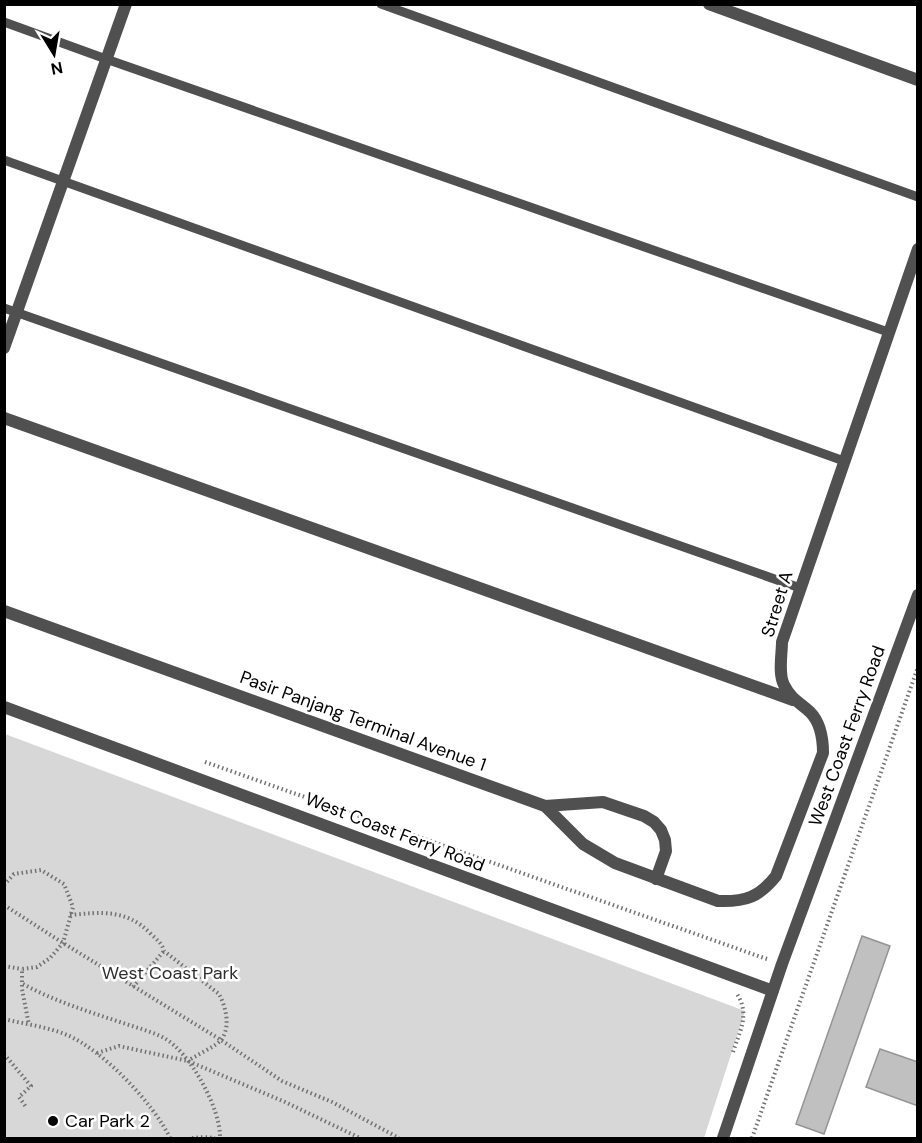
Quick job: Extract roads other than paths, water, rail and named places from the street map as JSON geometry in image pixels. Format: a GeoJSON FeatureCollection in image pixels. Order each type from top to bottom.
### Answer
{"type":"FeatureCollection","features":[{"type":"Feature","properties":{"kind":"street"},"geometry":{"type":"LineString","coordinates":[[4,348],[126,4]]}},
{"type":"Feature","properties":{"kind":"street"},"geometry":{"type":"LineString","coordinates":[[709,4],[918,80]]}},
{"type":"Feature","properties":{"kind":"street","name":"Street A"},"geometry":{"type":"LineString","coordinates":[[545,806],[583,844],[615,863],[718,902],[735,902],[750,898],[765,890],[776,876],[823,753],[823,740],[819,726],[811,713],[794,700],[782,682],[782,642],[918,249]]}},
{"type":"Feature","properties":{"kind":"street"},"geometry":{"type":"LineString","coordinates":[[4,418],[794,700]]}},
{"type":"Feature","properties":{"kind":"street","name":"West Coast Ferry Road"},"geometry":{"type":"LineString","coordinates":[[723,1138],[782,964],[918,596]]}},
{"type":"Feature","properties":{"kind":"street","name":"Pasir Panjang Terminal Avenue 1"},"geometry":{"type":"LineString","coordinates":[[4,611],[545,806],[603,802],[644,816],[654,822],[661,830],[665,840],[666,851],[656,879]]}},
{"type":"Feature","properties":{"kind":"street","name":"West Coast Ferry Road"},"geometry":{"type":"LineString","coordinates":[[4,707],[773,990]]}},
{"type":"Feature","properties":{"kind":"lane"},"geometry":{"type":"LineString","coordinates":[[381,4],[918,197]]}},
{"type":"Feature","properties":{"kind":"lane"},"geometry":{"type":"LineString","coordinates":[[4,22],[888,332]]}},
{"type":"Feature","properties":{"kind":"lane"},"geometry":{"type":"LineString","coordinates":[[4,160],[844,461]]}},
{"type":"Feature","properties":{"kind":"lane"},"geometry":{"type":"LineString","coordinates":[[4,308],[800,588]]}},
{"type":"Feature","properties":{"kind":"place","name":"Car Park 2"},"geometry":{"type":"Point","coordinates":[53,1121]}},
{"type":"Feature","properties":{"kind":"park label","name":"West Coast Park"},"geometry":{"type":"Point","coordinates":[170,973]}}]}
